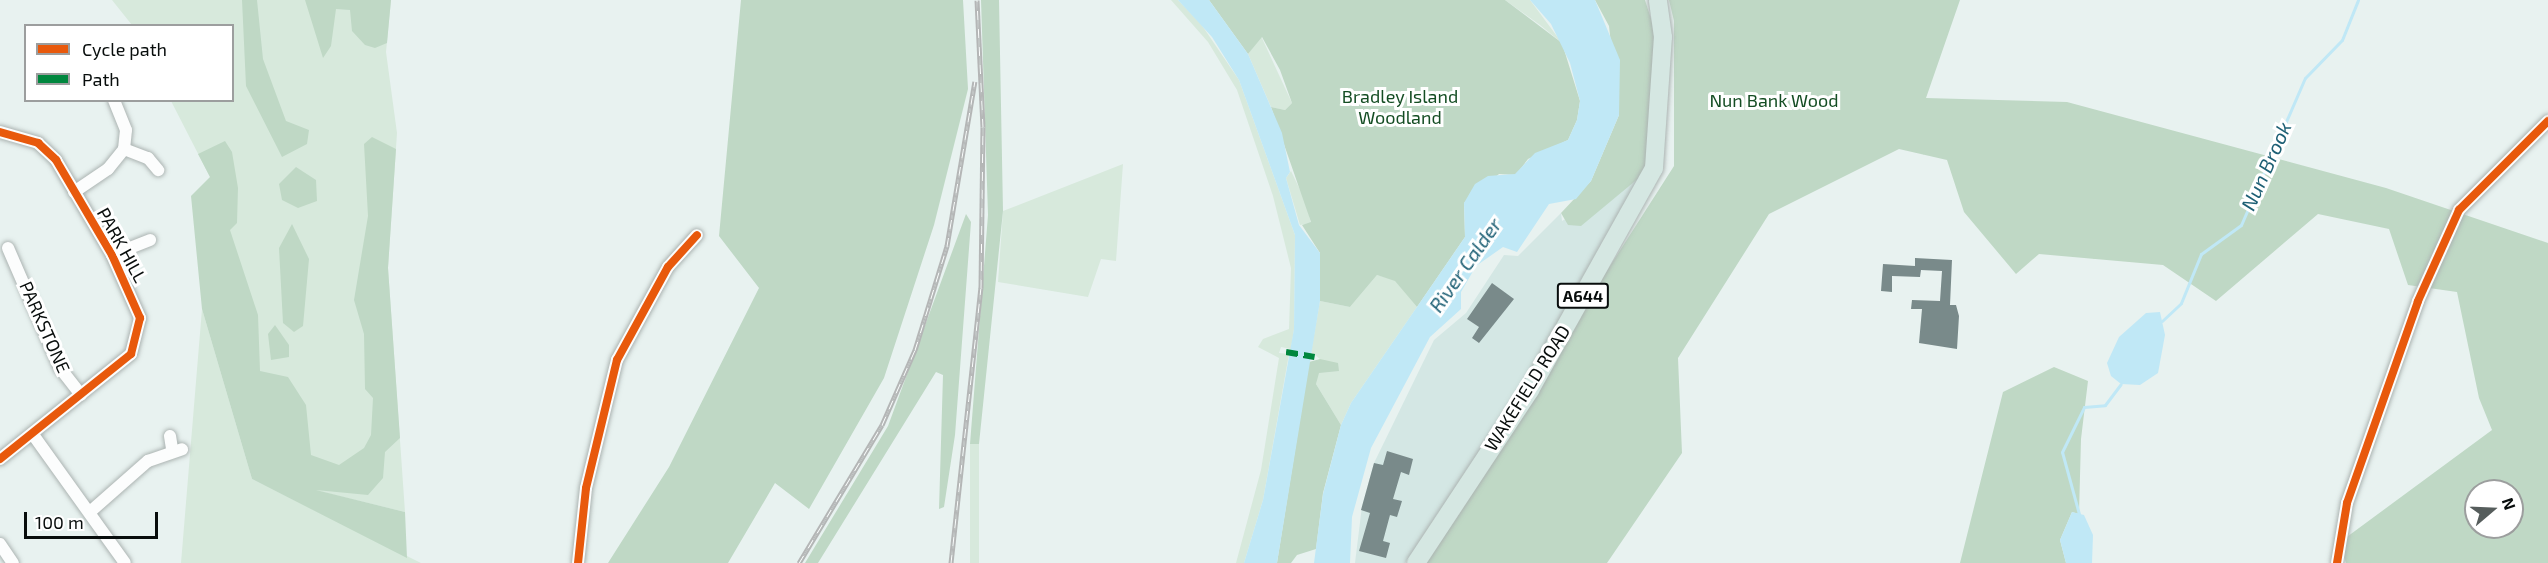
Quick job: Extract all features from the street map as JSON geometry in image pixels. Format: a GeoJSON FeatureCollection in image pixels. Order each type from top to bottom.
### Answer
{"type":"FeatureCollection","features":[{"type":"Feature","properties":{"kind":"highway","name":"WAKEFIELD ROAD"},"geometry":{"type":"LineString","coordinates":[[1416,563],[1530,390],[1650,179],[1663,37],[1658,0]]}},
{"type":"Feature","properties":{"kind":"street"},"geometry":{"type":"LineString","coordinates":[[74,192],[108,169],[124,149],[126,130],[115,102]]}},
{"type":"Feature","properties":{"kind":"street"},"geometry":{"type":"LineString","coordinates":[[2337,563],[2347,503],[2418,301],[2459,210],[2548,121]]}},
{"type":"Feature","properties":{"kind":"street","name":"PARK HILL"},"geometry":{"type":"LineString","coordinates":[[0,132],[38,143],[48,150],[112,255],[136,305],[139,331],[131,354],[34,436],[0,459]]}},
{"type":"Feature","properties":{"kind":"street"},"geometry":{"type":"LineString","coordinates":[[124,149],[148,158],[158,170]]}},
{"type":"Feature","properties":{"kind":"street"},"geometry":{"type":"LineString","coordinates":[[578,563],[586,488],[617,360],[668,267],[697,235]]}},
{"type":"Feature","properties":{"kind":"street"},"geometry":{"type":"LineString","coordinates":[[112,255],[150,240]]}},
{"type":"Feature","properties":{"kind":"street","name":"PARKSTONE"},"geometry":{"type":"LineString","coordinates":[[15,252],[60,368],[81,395]]}},
{"type":"Feature","properties":{"kind":"street"},"geometry":{"type":"LineString","coordinates":[[34,436],[91,511],[125,563]]}},
{"type":"Feature","properties":{"kind":"street"},"geometry":{"type":"LineString","coordinates":[[91,511],[148,461],[177,449],[170,436]]}},
{"type":"Feature","properties":{"kind":"street"},"geometry":{"type":"LineString","coordinates":[[0,544],[13,563]]}},
{"type":"Feature","properties":{"kind":"shaded area"},"geometry":{"type":"Polygon","coordinates":[[[1642,176],[1532,374],[1405,563],[1355,563],[1362,506],[1374,463],[1434,340],[1466,313],[1504,255],[1518,256],[1561,213],[1562,221],[1642,176]]]}},
{"type":"Feature","properties":{"kind":"green space"},"geometry":{"type":"Polygon","coordinates":[[[112,0],[391,0],[386,52],[397,133],[388,268],[405,512],[310,489],[238,361],[210,177],[172,102],[234,102],[234,24],[131,24],[112,0]]]}},
{"type":"Feature","properties":{"kind":"green space"},"geometry":{"type":"Polygon","coordinates":[[[242,0],[257,0],[263,59],[286,121],[309,130],[307,144],[282,157],[246,86],[242,0]]]}},
{"type":"Feature","properties":{"kind":"green space"},"geometry":{"type":"Polygon","coordinates":[[[305,0],[391,0],[387,43],[375,48],[365,45],[352,31],[350,10],[336,9],[331,46],[323,58],[305,0]]]}},
{"type":"Feature","properties":{"kind":"green space"},"geometry":{"type":"Polygon","coordinates":[[[741,0],[963,0],[968,89],[934,225],[884,378],[809,509],[775,483],[728,563],[608,563],[669,467],[759,288],[719,236],[741,0]]]}},
{"type":"Feature","properties":{"kind":"green space"},"geometry":{"type":"Polygon","coordinates":[[[981,0],[999,0],[1003,211],[979,444],[970,444],[988,215],[981,0]]]}},
{"type":"Feature","properties":{"kind":"green space"},"geometry":{"type":"Polygon","coordinates":[[[1171,0],[1178,0],[1201,24],[1239,80],[1295,235],[1294,329],[1291,349],[1281,347],[1279,353],[1289,354],[1263,500],[1244,563],[1236,563],[1261,470],[1279,358],[1258,347],[1263,339],[1289,329],[1291,268],[1273,196],[1237,90],[1208,42],[1171,0]]]}},
{"type":"Feature","properties":{"kind":"green space","name":"Bradley Island Woodland"},"geometry":{"type":"Polygon","coordinates":[[[1209,0],[1505,0],[1562,43],[1580,101],[1577,120],[1568,140],[1528,159],[1516,175],[1499,174],[1464,203],[1465,237],[1417,307],[1395,281],[1377,275],[1350,307],[1320,301],[1320,253],[1302,225],[1311,222],[1271,107],[1285,110],[1292,103],[1280,70],[1262,37],[1248,54],[1209,0]]]}},
{"type":"Feature","properties":{"kind":"green space"},"geometry":{"type":"Polygon","coordinates":[[[1505,0],[1530,0],[1562,43],[1540,25],[1505,0]]]}},
{"type":"Feature","properties":{"kind":"green space"},"geometry":{"type":"Polygon","coordinates":[[[1595,0],[1645,0],[1653,25],[1656,64],[1646,172],[1581,226],[1568,225],[1561,213],[1591,181],[1619,115],[1609,26],[1595,0]]]}},
{"type":"Feature","properties":{"kind":"green space","name":"Nun Bank Wood"},"geometry":{"type":"Polygon","coordinates":[[[1669,0],[1960,0],[1926,98],[2067,102],[2386,188],[2548,243],[2548,563],[2346,563],[2340,542],[2492,430],[2479,398],[2457,292],[2408,285],[2389,229],[2318,214],[2216,301],[2163,265],[2039,254],[2016,274],[1964,212],[1947,160],[1899,149],[1769,214],[1678,358],[1682,453],[1607,563],[1420,563],[1674,166],[1674,21],[1669,0]]]}},
{"type":"Feature","properties":{"kind":"green space"},"geometry":{"type":"Polygon","coordinates":[[[1261,36],[1292,103],[1285,110],[1271,107],[1248,54],[1261,36]]]}},
{"type":"Feature","properties":{"kind":"green space"},"geometry":{"type":"Polygon","coordinates":[[[372,137],[396,149],[388,268],[400,438],[385,452],[383,478],[368,495],[316,490],[405,512],[407,558],[252,479],[202,309],[191,196],[210,177],[198,154],[225,141],[232,152],[238,188],[237,223],[230,230],[258,315],[260,371],[288,377],[306,405],[311,455],[339,465],[364,448],[371,435],[373,398],[365,389],[364,334],[354,300],[368,216],[364,144],[372,137]]]}},
{"type":"Feature","properties":{"kind":"green space"},"geometry":{"type":"Polygon","coordinates":[[[1123,164],[1116,261],[1101,259],[1088,297],[998,282],[1003,211],[1123,164]]]}},
{"type":"Feature","properties":{"kind":"green space"},"geometry":{"type":"Polygon","coordinates":[[[296,167],[316,180],[317,201],[298,208],[282,200],[279,184],[296,167]]]}},
{"type":"Feature","properties":{"kind":"green space"},"geometry":{"type":"Polygon","coordinates":[[[1291,171],[1305,200],[1311,223],[1300,225],[1286,178],[1291,171]]]}},
{"type":"Feature","properties":{"kind":"green space"},"geometry":{"type":"Polygon","coordinates":[[[966,214],[971,222],[955,435],[944,507],[939,509],[943,375],[936,372],[818,563],[805,563],[888,426],[966,214]]]}},
{"type":"Feature","properties":{"kind":"green space"},"geometry":{"type":"Polygon","coordinates":[[[292,224],[309,259],[303,326],[294,332],[283,323],[279,248],[292,224]]]}},
{"type":"Feature","properties":{"kind":"green space"},"geometry":{"type":"Polygon","coordinates":[[[1377,275],[1395,280],[1417,307],[1351,403],[1341,425],[1316,384],[1320,359],[1311,352],[1320,301],[1350,307],[1377,275]]]}},
{"type":"Feature","properties":{"kind":"green space"},"geometry":{"type":"Polygon","coordinates":[[[202,309],[252,479],[421,563],[181,563],[202,309]]]}},
{"type":"Feature","properties":{"kind":"green space"},"geometry":{"type":"Polygon","coordinates":[[[275,325],[289,345],[289,357],[271,360],[268,334],[275,325]]]}},
{"type":"Feature","properties":{"kind":"green space"},"geometry":{"type":"Polygon","coordinates":[[[1320,359],[1338,363],[1339,371],[1319,373],[1316,384],[1341,425],[1323,493],[1316,549],[1297,555],[1291,563],[1277,563],[1309,362],[1320,359]]]}},
{"type":"Feature","properties":{"kind":"green space"},"geometry":{"type":"Polygon","coordinates":[[[2054,367],[2088,381],[2081,439],[2079,514],[2072,512],[2060,540],[2066,563],[1960,563],[2003,392],[2054,367]]]}},
{"type":"Feature","properties":{"kind":"green space"},"geometry":{"type":"Polygon","coordinates":[[[970,444],[979,444],[979,563],[970,563],[970,444]]]}},
{"type":"Feature","properties":{"kind":"water"},"geometry":{"type":"Polygon","coordinates":[[[1178,0],[1209,0],[1248,54],[1282,133],[1290,172],[1286,178],[1299,225],[1320,253],[1320,301],[1277,563],[1244,563],[1263,500],[1294,329],[1295,235],[1239,80],[1212,37],[1178,0]]]}},
{"type":"Feature","properties":{"kind":"water","name":"River Calder"},"geometry":{"type":"Polygon","coordinates":[[[1530,0],[1595,0],[1620,60],[1619,115],[1591,181],[1576,199],[1549,204],[1517,252],[1503,247],[1476,266],[1461,292],[1461,309],[1430,337],[1371,448],[1352,517],[1350,563],[1314,563],[1323,494],[1341,425],[1351,403],[1465,237],[1464,203],[1475,184],[1488,176],[1515,174],[1535,153],[1568,140],[1577,120],[1580,101],[1570,63],[1551,24],[1530,0]]]}},
{"type":"Feature","properties":{"kind":"water"},"geometry":{"type":"Polygon","coordinates":[[[2160,312],[2165,335],[2158,373],[2140,385],[2121,384],[2111,376],[2107,363],[2119,337],[2146,313],[2160,312]]]}},
{"type":"Feature","properties":{"kind":"water"},"geometry":{"type":"Polygon","coordinates":[[[2072,512],[2084,515],[2093,535],[2092,563],[2066,563],[2060,540],[2072,512]]]}},
{"type":"Feature","properties":{"kind":"building"},"geometry":{"type":"Polygon","coordinates":[[[1915,258],[1952,260],[1950,305],[1956,305],[1959,316],[1957,349],[1919,343],[1922,309],[1911,309],[1912,300],[1940,301],[1942,271],[1921,270],[1920,277],[1892,276],[1892,292],[1881,291],[1883,264],[1915,266],[1915,258]]]}},
{"type":"Feature","properties":{"kind":"building"},"geometry":{"type":"Polygon","coordinates":[[[1492,283],[1514,299],[1479,343],[1472,338],[1479,327],[1467,319],[1492,283]]]}},
{"type":"Feature","properties":{"kind":"building"},"geometry":{"type":"Polygon","coordinates":[[[1387,451],[1413,459],[1409,475],[1401,472],[1393,499],[1402,501],[1397,517],[1390,515],[1383,541],[1390,543],[1386,558],[1359,551],[1370,513],[1361,510],[1374,463],[1383,465],[1387,451]]]}},
{"type":"Feature","properties":{"kind":"waterway","name":"Nun Brook"},"geometry":{"type":"LineString","coordinates":[[2162,321],[2181,303],[2201,254],[2241,225],[2305,78],[2342,40],[2358,0]]}},
{"type":"Feature","properties":{"kind":"waterway","name":"Nun Brook"},"geometry":{"type":"LineString","coordinates":[[2079,514],[2062,452],[2084,407],[2105,405],[2121,384]]}},
{"type":"Feature","properties":{"kind":"railway"},"geometry":{"type":"LineString","coordinates":[[951,563],[981,288],[983,127],[977,0]]}},
{"type":"Feature","properties":{"kind":"railway"},"geometry":{"type":"LineString","coordinates":[[799,563],[882,425],[915,350],[947,246],[975,81]]}},
{"type":"Feature","properties":{"kind":"marked path"},"geometry":{"type":"LineString","coordinates":[[1286,352],[1315,357]]}},
{"type":"Feature","properties":{"kind":"cycle path"},"geometry":{"type":"LineString","coordinates":[[2337,563],[2347,503],[2418,301],[2459,210],[2548,121]]}},
{"type":"Feature","properties":{"kind":"cycle path"},"geometry":{"type":"LineString","coordinates":[[0,132],[38,143],[56,160],[112,255],[140,318],[131,354],[0,459]]}},
{"type":"Feature","properties":{"kind":"cycle path"},"geometry":{"type":"LineString","coordinates":[[578,563],[586,488],[617,360],[668,267],[697,235]]}}]}
